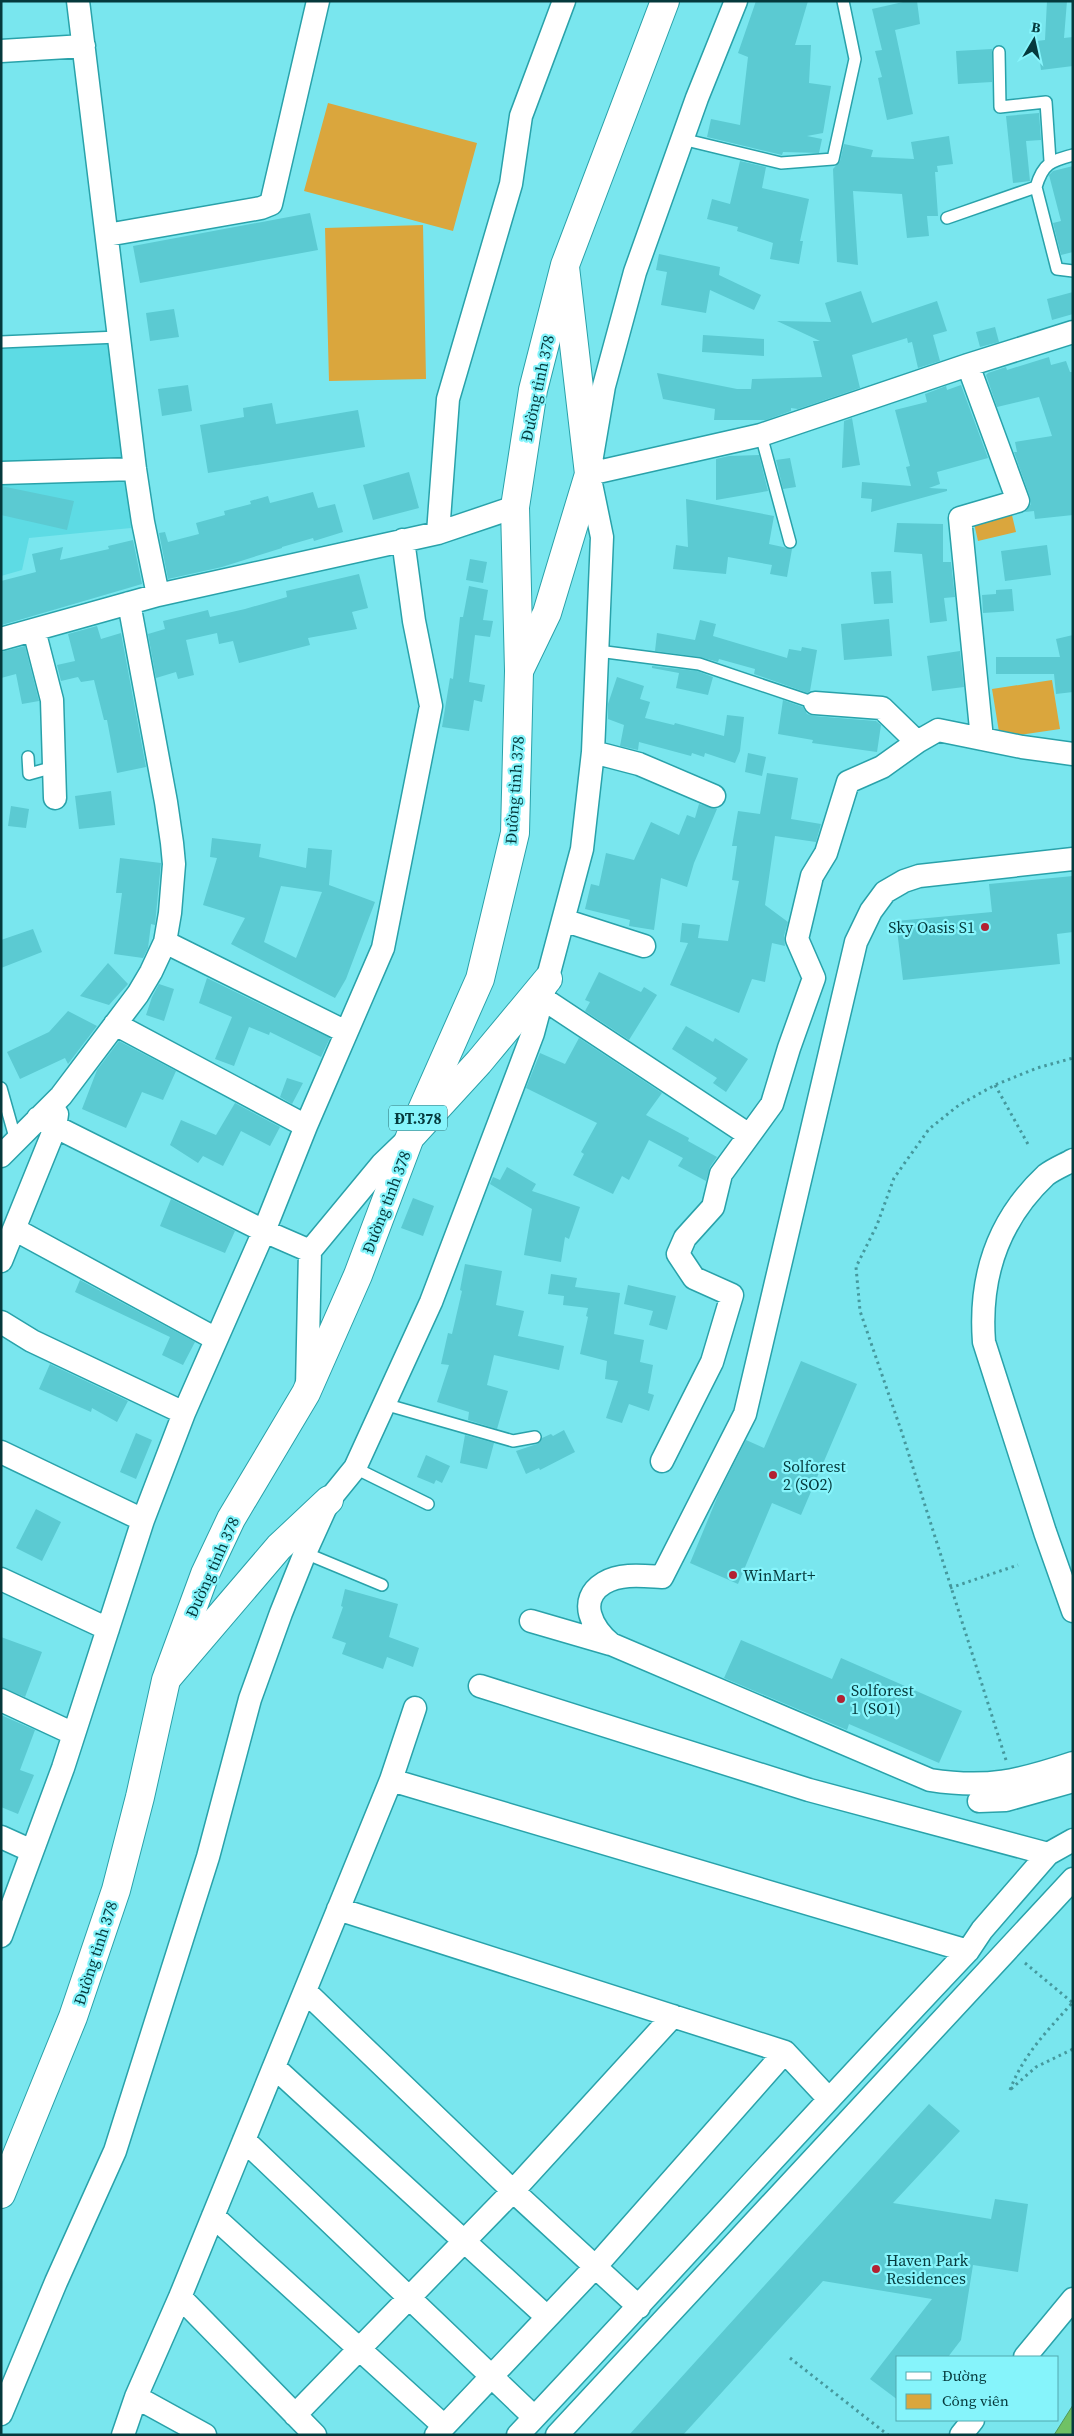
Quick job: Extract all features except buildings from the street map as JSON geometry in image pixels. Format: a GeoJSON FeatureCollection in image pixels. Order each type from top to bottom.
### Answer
{"type":"FeatureCollection","features":[{"type":"Feature","properties":{"kind":"main road","name":"Đường tỉnh 378"},"geometry":{"type":"LineString","coordinates":[[1,2194],[74,2017],[116,1890],[140,1797],[166,1680],[205,1574],[231,1519],[306,1393],[358,1275],[410,1137],[480,979],[515,833],[520,671],[515,507],[533,390],[564,265],[665,1]]}},
{"type":"Feature","properties":{"kind":"main road"},"geometry":{"type":"LineString","coordinates":[[520,671],[547,613],[589,474],[564,265]]}},
{"type":"Feature","properties":{"kind":"main road"},"geometry":{"type":"LineString","coordinates":[[410,1137],[545,988]]}},
{"type":"Feature","properties":{"kind":"main road"},"geometry":{"type":"LineString","coordinates":[[166,1680],[279,1547],[329,1500]]}},
{"type":"Feature","properties":{"kind":"street"},"geometry":{"type":"LineString","coordinates":[[78,1],[142,522],[158,595]]}},
{"type":"Feature","properties":{"kind":"street"},"geometry":{"type":"LineString","coordinates":[[107,235],[261,208],[271,204],[318,1]]}},
{"type":"Feature","properties":{"kind":"street"},"geometry":{"type":"LineString","coordinates":[[438,533],[448,399],[511,184],[521,116],[564,1]]}},
{"type":"Feature","properties":{"kind":"street"},"geometry":{"type":"LineString","coordinates":[[1,2414],[56,2282],[116,2151],[208,1857],[250,1700],[305,1553],[329,1500],[355,1468],[435,1293],[533,1033],[582,849],[593,752],[602,537],[589,474],[604,386],[635,272],[682,139],[736,1]]}},
{"type":"Feature","properties":{"kind":"street"},"geometry":{"type":"LineString","coordinates":[[1,51],[84,46]]}},
{"type":"Feature","properties":{"kind":"street"},"geometry":{"type":"LineString","coordinates":[[589,474],[761,435],[968,365],[1073,332]]}},
{"type":"Feature","properties":{"kind":"street"},"geometry":{"type":"LineString","coordinates":[[968,365],[1018,502],[960,518],[982,739]]}},
{"type":"Feature","properties":{"kind":"street"},"geometry":{"type":"LineString","coordinates":[[1,473],[135,469]]}},
{"type":"Feature","properties":{"kind":"street"},"geometry":{"type":"LineString","coordinates":[[1,639],[158,595],[438,533],[515,507]]}},
{"type":"Feature","properties":{"kind":"street"},"geometry":{"type":"LineString","coordinates":[[1,1936],[74,1734],[143,1520],[184,1412],[264,1231],[306,1126],[383,948],[431,706],[414,621],[403,540]]}},
{"type":"Feature","properties":{"kind":"street"},"geometry":{"type":"LineString","coordinates":[[1,1261],[14,1228],[46,1123],[61,1096],[147,980],[165,942],[170,912],[174,864],[172,843],[129,603]]}},
{"type":"Feature","properties":{"kind":"street"},"geometry":{"type":"LineString","coordinates":[[34,630],[52,700],[56,798]]}},
{"type":"Feature","properties":{"kind":"street"},"geometry":{"type":"LineString","coordinates":[[815,703],[882,708],[917,742]]}},
{"type":"Feature","properties":{"kind":"street"},"geometry":{"type":"LineString","coordinates":[[662,1461],[712,1362],[732,1295],[694,1278],[678,1254],[685,1238],[713,1207],[721,1174],[772,1104],[789,1048],[814,978],[798,938],[812,876],[826,853],[848,782],[882,767],[917,742],[938,730],[1073,754]]}},
{"type":"Feature","properties":{"kind":"street"},"geometry":{"type":"LineString","coordinates":[[593,752],[639,764],[714,796]]}},
{"type":"Feature","properties":{"kind":"street"},"geometry":{"type":"LineString","coordinates":[[611,1644],[594,1627],[589,1613],[590,1603],[594,1595],[603,1584],[617,1578],[630,1576],[662,1577],[745,1414],[856,942],[871,911],[885,892],[919,876],[1073,860]]}},
{"type":"Feature","properties":{"kind":"street"},"geometry":{"type":"LineString","coordinates":[[563,920],[644,946]]}},
{"type":"Feature","properties":{"kind":"street"},"geometry":{"type":"LineString","coordinates":[[165,942],[346,1032]]}},
{"type":"Feature","properties":{"kind":"street"},"geometry":{"type":"LineString","coordinates":[[545,988],[749,1135]]}},
{"type":"Feature","properties":{"kind":"street"},"geometry":{"type":"LineString","coordinates":[[114,1024],[306,1126]]}},
{"type":"Feature","properties":{"kind":"street"},"geometry":{"type":"LineString","coordinates":[[46,1123],[264,1231],[310,1251]]}},
{"type":"Feature","properties":{"kind":"street"},"geometry":{"type":"LineString","coordinates":[[8,1148],[46,1123]]}},
{"type":"Feature","properties":{"kind":"street"},"geometry":{"type":"LineString","coordinates":[[306,1393],[310,1251],[382,1164],[410,1137]]}},
{"type":"Feature","properties":{"kind":"street"},"geometry":{"type":"LineString","coordinates":[[1073,1160],[1048,1174],[1025,1198],[1005,1230],[993,1254],[985,1281],[982,1313],[984,1342],[1045,1532],[1073,1611]]}},
{"type":"Feature","properties":{"kind":"street"},"geometry":{"type":"LineString","coordinates":[[14,1228],[216,1339]]}},
{"type":"Feature","properties":{"kind":"street"},"geometry":{"type":"LineString","coordinates":[[1,1322],[32,1341],[184,1412]]}},
{"type":"Feature","properties":{"kind":"street"},"geometry":{"type":"LineString","coordinates":[[1,1452],[143,1520]]}},
{"type":"Feature","properties":{"kind":"street"},"geometry":{"type":"LineString","coordinates":[[1,1579],[108,1629]]}},
{"type":"Feature","properties":{"kind":"street"},"geometry":{"type":"LineString","coordinates":[[530,1621],[611,1644],[930,1780],[959,1785],[985,1785],[1025,1779],[1073,1763]]}},
{"type":"Feature","properties":{"kind":"street"},"geometry":{"type":"LineString","coordinates":[[480,1686],[809,1790],[1048,1854]]}},
{"type":"Feature","properties":{"kind":"street"},"geometry":{"type":"LineString","coordinates":[[1,1700],[74,1734]]}},
{"type":"Feature","properties":{"kind":"street"},"geometry":{"type":"LineString","coordinates":[[123,2435],[136,2398],[180,2297],[390,1780],[415,1708]]}},
{"type":"Feature","properties":{"kind":"street"},"geometry":{"type":"LineString","coordinates":[[390,1780],[968,1951]]}},
{"type":"Feature","properties":{"kind":"street"},"geometry":{"type":"LineString","coordinates":[[979,1800],[1006,1800],[1073,1781]]}},
{"type":"Feature","properties":{"kind":"street"},"geometry":{"type":"LineString","coordinates":[[1,1837],[32,1851]]}},
{"type":"Feature","properties":{"kind":"street"},"geometry":{"type":"LineString","coordinates":[[518,2435],[639,2307],[828,2098],[968,1951],[982,1930],[1048,1854],[1073,1840]]}},
{"type":"Feature","properties":{"kind":"street"},"geometry":{"type":"LineString","coordinates":[[557,2435],[1073,1879]]}},
{"type":"Feature","properties":{"kind":"street"},"geometry":{"type":"LineString","coordinates":[[338,1909],[786,2052],[828,2098]]}},
{"type":"Feature","properties":{"kind":"street"},"geometry":{"type":"LineString","coordinates":[[305,1991],[513,2191],[639,2307]]}},
{"type":"Feature","properties":{"kind":"street"},"geometry":{"type":"LineString","coordinates":[[295,2415],[358,2347],[409,2298],[513,2191],[672,2016]]}},
{"type":"Feature","properties":{"kind":"street"},"geometry":{"type":"LineString","coordinates":[[213,2216],[358,2347],[440,2430],[596,2266],[786,2052]]}},
{"type":"Feature","properties":{"kind":"street"},"geometry":{"type":"LineString","coordinates":[[274,2066],[547,2317]]}},
{"type":"Feature","properties":{"kind":"street"},"geometry":{"type":"LineString","coordinates":[[244,2140],[534,2417]]}},
{"type":"Feature","properties":{"kind":"street"},"geometry":{"type":"LineString","coordinates":[[180,2297],[314,2435]]}},
{"type":"Feature","properties":{"kind":"street"},"geometry":{"type":"LineString","coordinates":[[1026,2356],[1073,2299]]}},
{"type":"Feature","properties":{"kind":"street"},"geometry":{"type":"LineString","coordinates":[[136,2398],[205,2435]]}},
{"type":"Feature","properties":{"kind":"street"},"geometry":{"type":"LineString","coordinates":[[961,2435],[972,2421]]}},
{"type":"Feature","properties":{"kind":"lane"},"geometry":{"type":"LineString","coordinates":[[682,139],[781,163],[833,159],[854,58],[842,1]]}},
{"type":"Feature","properties":{"kind":"lane"},"geometry":{"type":"LineString","coordinates":[[999,52],[1000,107],[1046,102],[1050,161]]}},
{"type":"Feature","properties":{"kind":"lane"},"geometry":{"type":"LineString","coordinates":[[1073,155],[1050,161],[1039,176],[1036,186],[1057,269],[1073,271]]}},
{"type":"Feature","properties":{"kind":"lane"},"geometry":{"type":"LineString","coordinates":[[947,218],[1036,186]]}},
{"type":"Feature","properties":{"kind":"lane"},"geometry":{"type":"LineString","coordinates":[[1,342],[118,337]]}},
{"type":"Feature","properties":{"kind":"lane"},"geometry":{"type":"LineString","coordinates":[[761,435],[790,542]]}},
{"type":"Feature","properties":{"kind":"lane"},"geometry":{"type":"LineString","coordinates":[[598,651],[699,664],[815,703]]}},
{"type":"Feature","properties":{"kind":"lane"},"geometry":{"type":"LineString","coordinates":[[28,757],[29,774],[54,767]]}},
{"type":"Feature","properties":{"kind":"lane"},"geometry":{"type":"LineString","coordinates":[[1,1088],[8,1148]]}},
{"type":"Feature","properties":{"kind":"lane"},"geometry":{"type":"LineString","coordinates":[[384,1404],[513,1441],[536,1437]]}},
{"type":"Feature","properties":{"kind":"lane"},"geometry":{"type":"LineString","coordinates":[[355,1468],[428,1504]]}},
{"type":"Feature","properties":{"kind":"lane"},"geometry":{"type":"LineString","coordinates":[[305,1553],[382,1585]]}},
{"type":"Feature","properties":{"kind":"path"},"geometry":{"type":"LineString","coordinates":[[1007,1764],[902,1433],[860,1311],[856,1267],[877,1225],[894,1178],[929,1129],[959,1105],[995,1086],[1036,1068],[1073,1058]]}},
{"type":"Feature","properties":{"kind":"path"},"geometry":{"type":"LineString","coordinates":[[995,1086],[1029,1146]]}},
{"type":"Feature","properties":{"kind":"path"},"geometry":{"type":"LineString","coordinates":[[950,1588],[1018,1565]]}},
{"type":"Feature","properties":{"kind":"path"},"geometry":{"type":"LineString","coordinates":[[1026,1963],[1073,2002],[1029,2052],[1018,2069],[1010,2090],[1036,2067],[1073,2049]]}},
{"type":"Feature","properties":{"kind":"path"},"geometry":{"type":"LineString","coordinates":[[790,2358],[888,2435]]}},
{"type":"Feature","properties":{"kind":"shaded area"},"geometry":{"type":"Polygon","coordinates":[[[113,344],[131,528],[29,538],[22,570],[1,576],[1,348],[113,344]]]}},
{"type":"Feature","properties":{"kind":"shaded area"},"geometry":{"type":"Polygon","coordinates":[[[1073,2405],[1073,2435],[1054,2435],[1073,2405]]]}},
{"type":"Feature","properties":{"kind":"green space"},"geometry":{"type":"Polygon","coordinates":[[[328,103],[477,143],[453,231],[304,191],[328,103]]]}},
{"type":"Feature","properties":{"kind":"green space"},"geometry":{"type":"Polygon","coordinates":[[[423,225],[426,379],[329,381],[325,228],[423,225]]]}},
{"type":"Feature","properties":{"kind":"green space"},"geometry":{"type":"Polygon","coordinates":[[[1011,511],[1016,532],[978,541],[973,519],[1011,511]]]}},
{"type":"Feature","properties":{"kind":"green space"},"geometry":{"type":"Polygon","coordinates":[[[1052,680],[1060,729],[1000,738],[992,689],[1052,680]]]}},
{"type":"Feature","properties":{"kind":"place","name":"Sky Oasis S1"},"geometry":{"type":"Point","coordinates":[985,927]}},
{"type":"Feature","properties":{"kind":"place","name":"Solforest 2 (SO2)"},"geometry":{"type":"Point","coordinates":[773,1475]}},
{"type":"Feature","properties":{"kind":"place","name":"WinMart+"},"geometry":{"type":"Point","coordinates":[733,1575]}},
{"type":"Feature","properties":{"kind":"place","name":"Solforest 1 (SO1)"},"geometry":{"type":"Point","coordinates":[841,1699]}},
{"type":"Feature","properties":{"kind":"place","name":"Haven Park Residences"},"geometry":{"type":"Point","coordinates":[876,2269]}}]}
